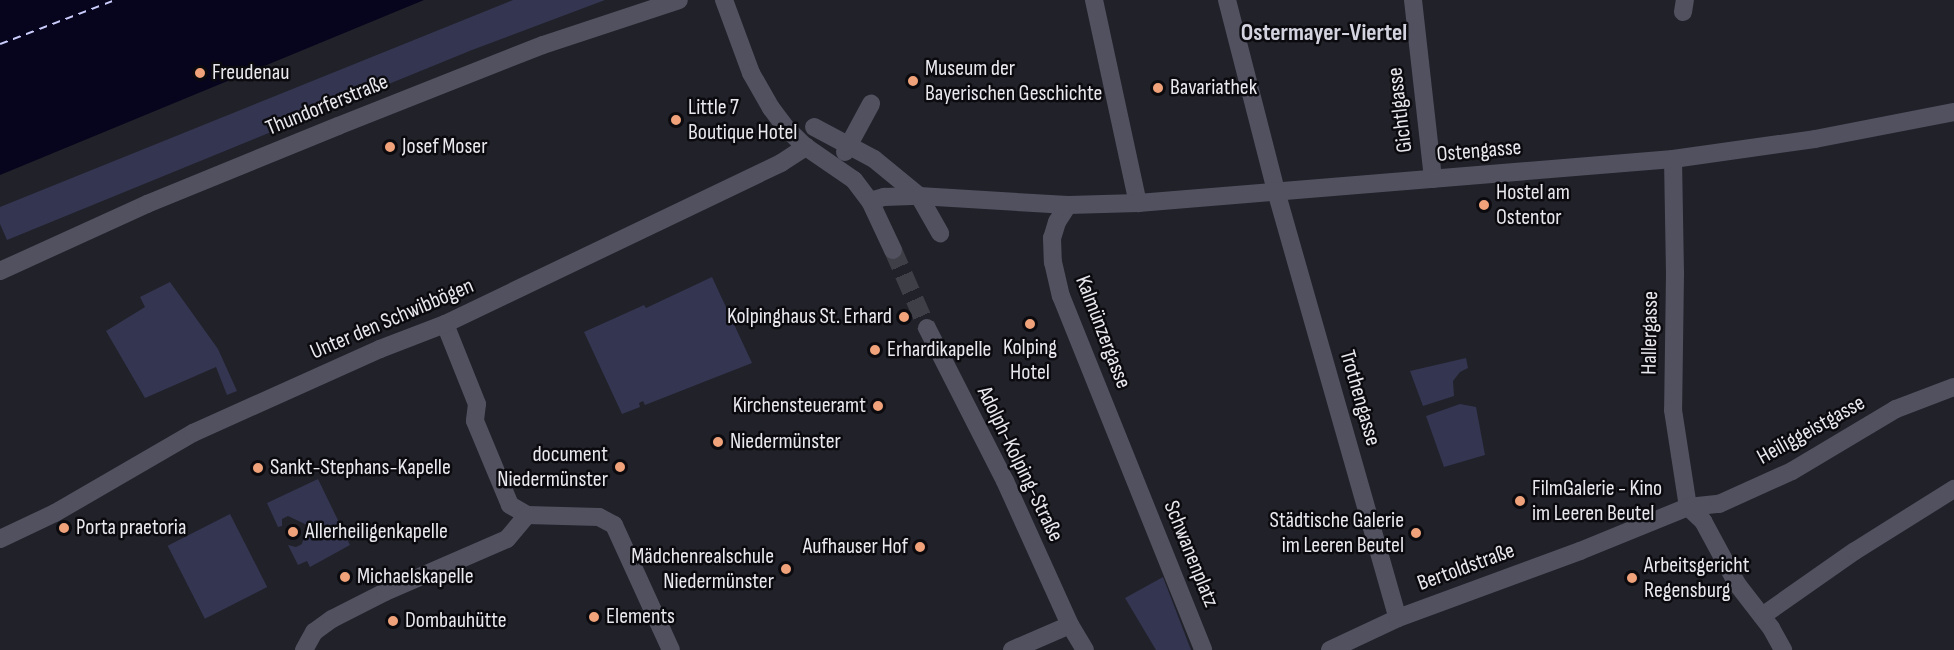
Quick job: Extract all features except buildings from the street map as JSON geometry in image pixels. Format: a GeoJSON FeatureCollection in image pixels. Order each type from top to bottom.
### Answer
{"type":"FeatureCollection","features":[{"type":"Feature","properties":{"kind":"street","name":"Thundorferstraße"},"geometry":{"type":"LineString","coordinates":[[0,271],[147,204],[349,121],[543,45],[679,0]]}},
{"type":"Feature","properties":{"kind":"street"},"geometry":{"type":"LineString","coordinates":[[724,0],[757,86],[786,129],[806,147],[846,172],[870,201],[893,250]]}},
{"type":"Feature","properties":{"kind":"street"},"geometry":{"type":"LineString","coordinates":[[1094,0],[1138,203]]}},
{"type":"Feature","properties":{"kind":"street","name":"Trothengasse"},"geometry":{"type":"LineString","coordinates":[[1227,0],[1276,191],[1398,618]]}},
{"type":"Feature","properties":{"kind":"street","name":"Gichtlgasse"},"geometry":{"type":"LineString","coordinates":[[1413,0],[1433,179]]}},
{"type":"Feature","properties":{"kind":"street"},"geometry":{"type":"LineString","coordinates":[[847,147],[871,104]]}},
{"type":"Feature","properties":{"kind":"street","name":"Ostengasse"},"geometry":{"type":"LineString","coordinates":[[870,201],[884,197],[919,196],[1068,205],[1138,203],[1433,179],[1673,159],[1815,139],[1954,112]]}},
{"type":"Feature","properties":{"kind":"street"},"geometry":{"type":"LineString","coordinates":[[814,127],[847,147],[874,159],[919,196],[940,233]]}},
{"type":"Feature","properties":{"kind":"street","name":"Unter den Schwibbögen"},"geometry":{"type":"LineString","coordinates":[[0,539],[55,513],[193,433],[380,350],[445,324],[781,163],[806,147]]}},
{"type":"Feature","properties":{"kind":"street","name":"Hallergasse"},"geometry":{"type":"LineString","coordinates":[[1673,159],[1675,274],[1673,410],[1688,507]]}},
{"type":"Feature","properties":{"kind":"street","name":"Kalmünzergasse"},"geometry":{"type":"LineString","coordinates":[[1068,205],[1057,222],[1052,238],[1053,262],[1061,296],[1133,475]]}},
{"type":"Feature","properties":{"kind":"street"},"geometry":{"type":"LineString","coordinates":[[445,324],[477,404],[475,421],[510,505],[528,515],[599,517],[614,525],[671,650]]}},
{"type":"Feature","properties":{"kind":"street","name":"Adolph-Kolping-Straße"},"geometry":{"type":"LineString","coordinates":[[927,328],[1005,481],[1070,625]]}},
{"type":"Feature","properties":{"kind":"street","name":"Heiliggeistgasse"},"geometry":{"type":"LineString","coordinates":[[1688,507],[1719,504],[1792,471],[1896,409],[1954,387]]}},
{"type":"Feature","properties":{"kind":"street","name":"Schwanenplatz"},"geometry":{"type":"LineString","coordinates":[[1133,475],[1203,650]]}},
{"type":"Feature","properties":{"kind":"street"},"geometry":{"type":"LineString","coordinates":[[1762,616],[1855,551],[1954,489]]}},
{"type":"Feature","properties":{"kind":"street"},"geometry":{"type":"LineString","coordinates":[[1688,507],[1703,521],[1737,584],[1762,616],[1783,650]]}},
{"type":"Feature","properties":{"kind":"street","name":"Bertoldstraße"},"geometry":{"type":"LineString","coordinates":[[1329,650],[1398,618],[1580,552],[1688,507]]}},
{"type":"Feature","properties":{"kind":"street"},"geometry":{"type":"LineString","coordinates":[[304,650],[314,632],[332,619],[384,592],[507,539],[528,515]]}},
{"type":"Feature","properties":{"kind":"street"},"geometry":{"type":"LineString","coordinates":[[1012,650],[1070,625],[1085,650]]}},
{"type":"Feature","properties":{"kind":"shaded area"},"geometry":{"type":"Polygon","coordinates":[[[0,0],[424,0],[0,175],[0,0]]]}},
{"type":"Feature","properties":{"kind":"shaded area"},"geometry":{"type":"Polygon","coordinates":[[[513,0],[605,0],[472,50],[7,240],[0,224],[0,207],[513,0]]]}},
{"type":"Feature","properties":{"kind":"shaded area"},"geometry":{"type":"Polygon","coordinates":[[[712,277],[752,363],[645,405],[643,401],[639,403],[640,407],[622,414],[584,332],[644,305],[646,308],[712,277]]]}},
{"type":"Feature","properties":{"kind":"shaded area"},"geometry":{"type":"Polygon","coordinates":[[[170,282],[218,349],[237,391],[227,395],[216,367],[145,398],[106,331],[145,307],[140,297],[170,282]]]}},
{"type":"Feature","properties":{"kind":"shaded area"},"geometry":{"type":"Polygon","coordinates":[[[1466,358],[1468,368],[1460,372],[1453,381],[1454,396],[1423,406],[1410,371],[1466,358]]]}},
{"type":"Feature","properties":{"kind":"shaded area"},"geometry":{"type":"Polygon","coordinates":[[[1460,404],[1476,407],[1485,455],[1444,467],[1426,416],[1460,404]]]}},
{"type":"Feature","properties":{"kind":"shaded area"},"geometry":{"type":"Polygon","coordinates":[[[318,479],[350,545],[310,567],[307,561],[298,565],[288,545],[296,547],[302,544],[307,525],[288,516],[282,519],[282,526],[278,527],[267,503],[318,479]]]}},
{"type":"Feature","properties":{"kind":"shaded area"},"geometry":{"type":"Polygon","coordinates":[[[230,514],[267,587],[205,619],[168,546],[230,514]]]}},
{"type":"Feature","properties":{"kind":"shaded area"},"geometry":{"type":"Polygon","coordinates":[[[1163,577],[1191,650],[1156,650],[1125,598],[1163,577]]]}},
{"type":"Feature","properties":{"kind":"ferry route"},"geometry":{"type":"LineString","coordinates":[[0,44],[115,0]]}},
{"type":"Feature","properties":{"kind":"tunnel"},"geometry":{"type":"LineString","coordinates":[[893,250],[927,328]]}},
{"type":"Feature","properties":{"kind":"place","name":"Freudenau"},"geometry":{"type":"Point","coordinates":[200,73]}},
{"type":"Feature","properties":{"kind":"place","name":"Museum der Bayerischen Geschichte"},"geometry":{"type":"Point","coordinates":[913,81]}},
{"type":"Feature","properties":{"kind":"place","name":"Bavariathek"},"geometry":{"type":"Point","coordinates":[1158,88]}},
{"type":"Feature","properties":{"kind":"place","name":"Little 7 Boutique Hotel"},"geometry":{"type":"Point","coordinates":[676,120]}},
{"type":"Feature","properties":{"kind":"place","name":"Josef Moser"},"geometry":{"type":"Point","coordinates":[390,147]}},
{"type":"Feature","properties":{"kind":"place","name":"Hostel am Ostentor"},"geometry":{"type":"Point","coordinates":[1484,205]}},
{"type":"Feature","properties":{"kind":"place","name":"Kolpinghaus St. Erhard"},"geometry":{"type":"Point","coordinates":[904,317]}},
{"type":"Feature","properties":{"kind":"place","name":"Kolping Hotel"},"geometry":{"type":"Point","coordinates":[1030,324]}},
{"type":"Feature","properties":{"kind":"place","name":"Erhardikapelle"},"geometry":{"type":"Point","coordinates":[875,350]}},
{"type":"Feature","properties":{"kind":"place","name":"Kirchensteueramt"},"geometry":{"type":"Point","coordinates":[878,406]}},
{"type":"Feature","properties":{"kind":"place","name":"Niedermünster"},"geometry":{"type":"Point","coordinates":[718,442]}},
{"type":"Feature","properties":{"kind":"place","name":"document Niedermünster"},"geometry":{"type":"Point","coordinates":[620,467]}},
{"type":"Feature","properties":{"kind":"place","name":"Sankt-Stephans-Kapelle"},"geometry":{"type":"Point","coordinates":[258,468]}},
{"type":"Feature","properties":{"kind":"place","name":"FilmGalerie - Kino im Leeren Beutel"},"geometry":{"type":"Point","coordinates":[1520,501]}},
{"type":"Feature","properties":{"kind":"place","name":"Porta praetoria"},"geometry":{"type":"Point","coordinates":[64,528]}},
{"type":"Feature","properties":{"kind":"place","name":"Allerheiligenkapelle"},"geometry":{"type":"Point","coordinates":[293,532]}},
{"type":"Feature","properties":{"kind":"place","name":"Städtische Galerie im Leeren Beutel"},"geometry":{"type":"Point","coordinates":[1416,533]}},
{"type":"Feature","properties":{"kind":"place","name":"Aufhauser Hof"},"geometry":{"type":"Point","coordinates":[920,547]}},
{"type":"Feature","properties":{"kind":"place","name":"Mädchenrealschule Niedermünster"},"geometry":{"type":"Point","coordinates":[786,569]}},
{"type":"Feature","properties":{"kind":"place","name":"Michaelskapelle"},"geometry":{"type":"Point","coordinates":[345,577]}},
{"type":"Feature","properties":{"kind":"place","name":"Arbeitsgericht Regensburg"},"geometry":{"type":"Point","coordinates":[1632,578]}},
{"type":"Feature","properties":{"kind":"place","name":"Elements"},"geometry":{"type":"Point","coordinates":[594,617]}},
{"type":"Feature","properties":{"kind":"place","name":"Dombauhütte"},"geometry":{"type":"Point","coordinates":[393,621]}},
{"type":"Feature","properties":{"kind":"district","name":"Ostermayer-Viertel"},"geometry":{"type":"Point","coordinates":[1324,33]}}]}
